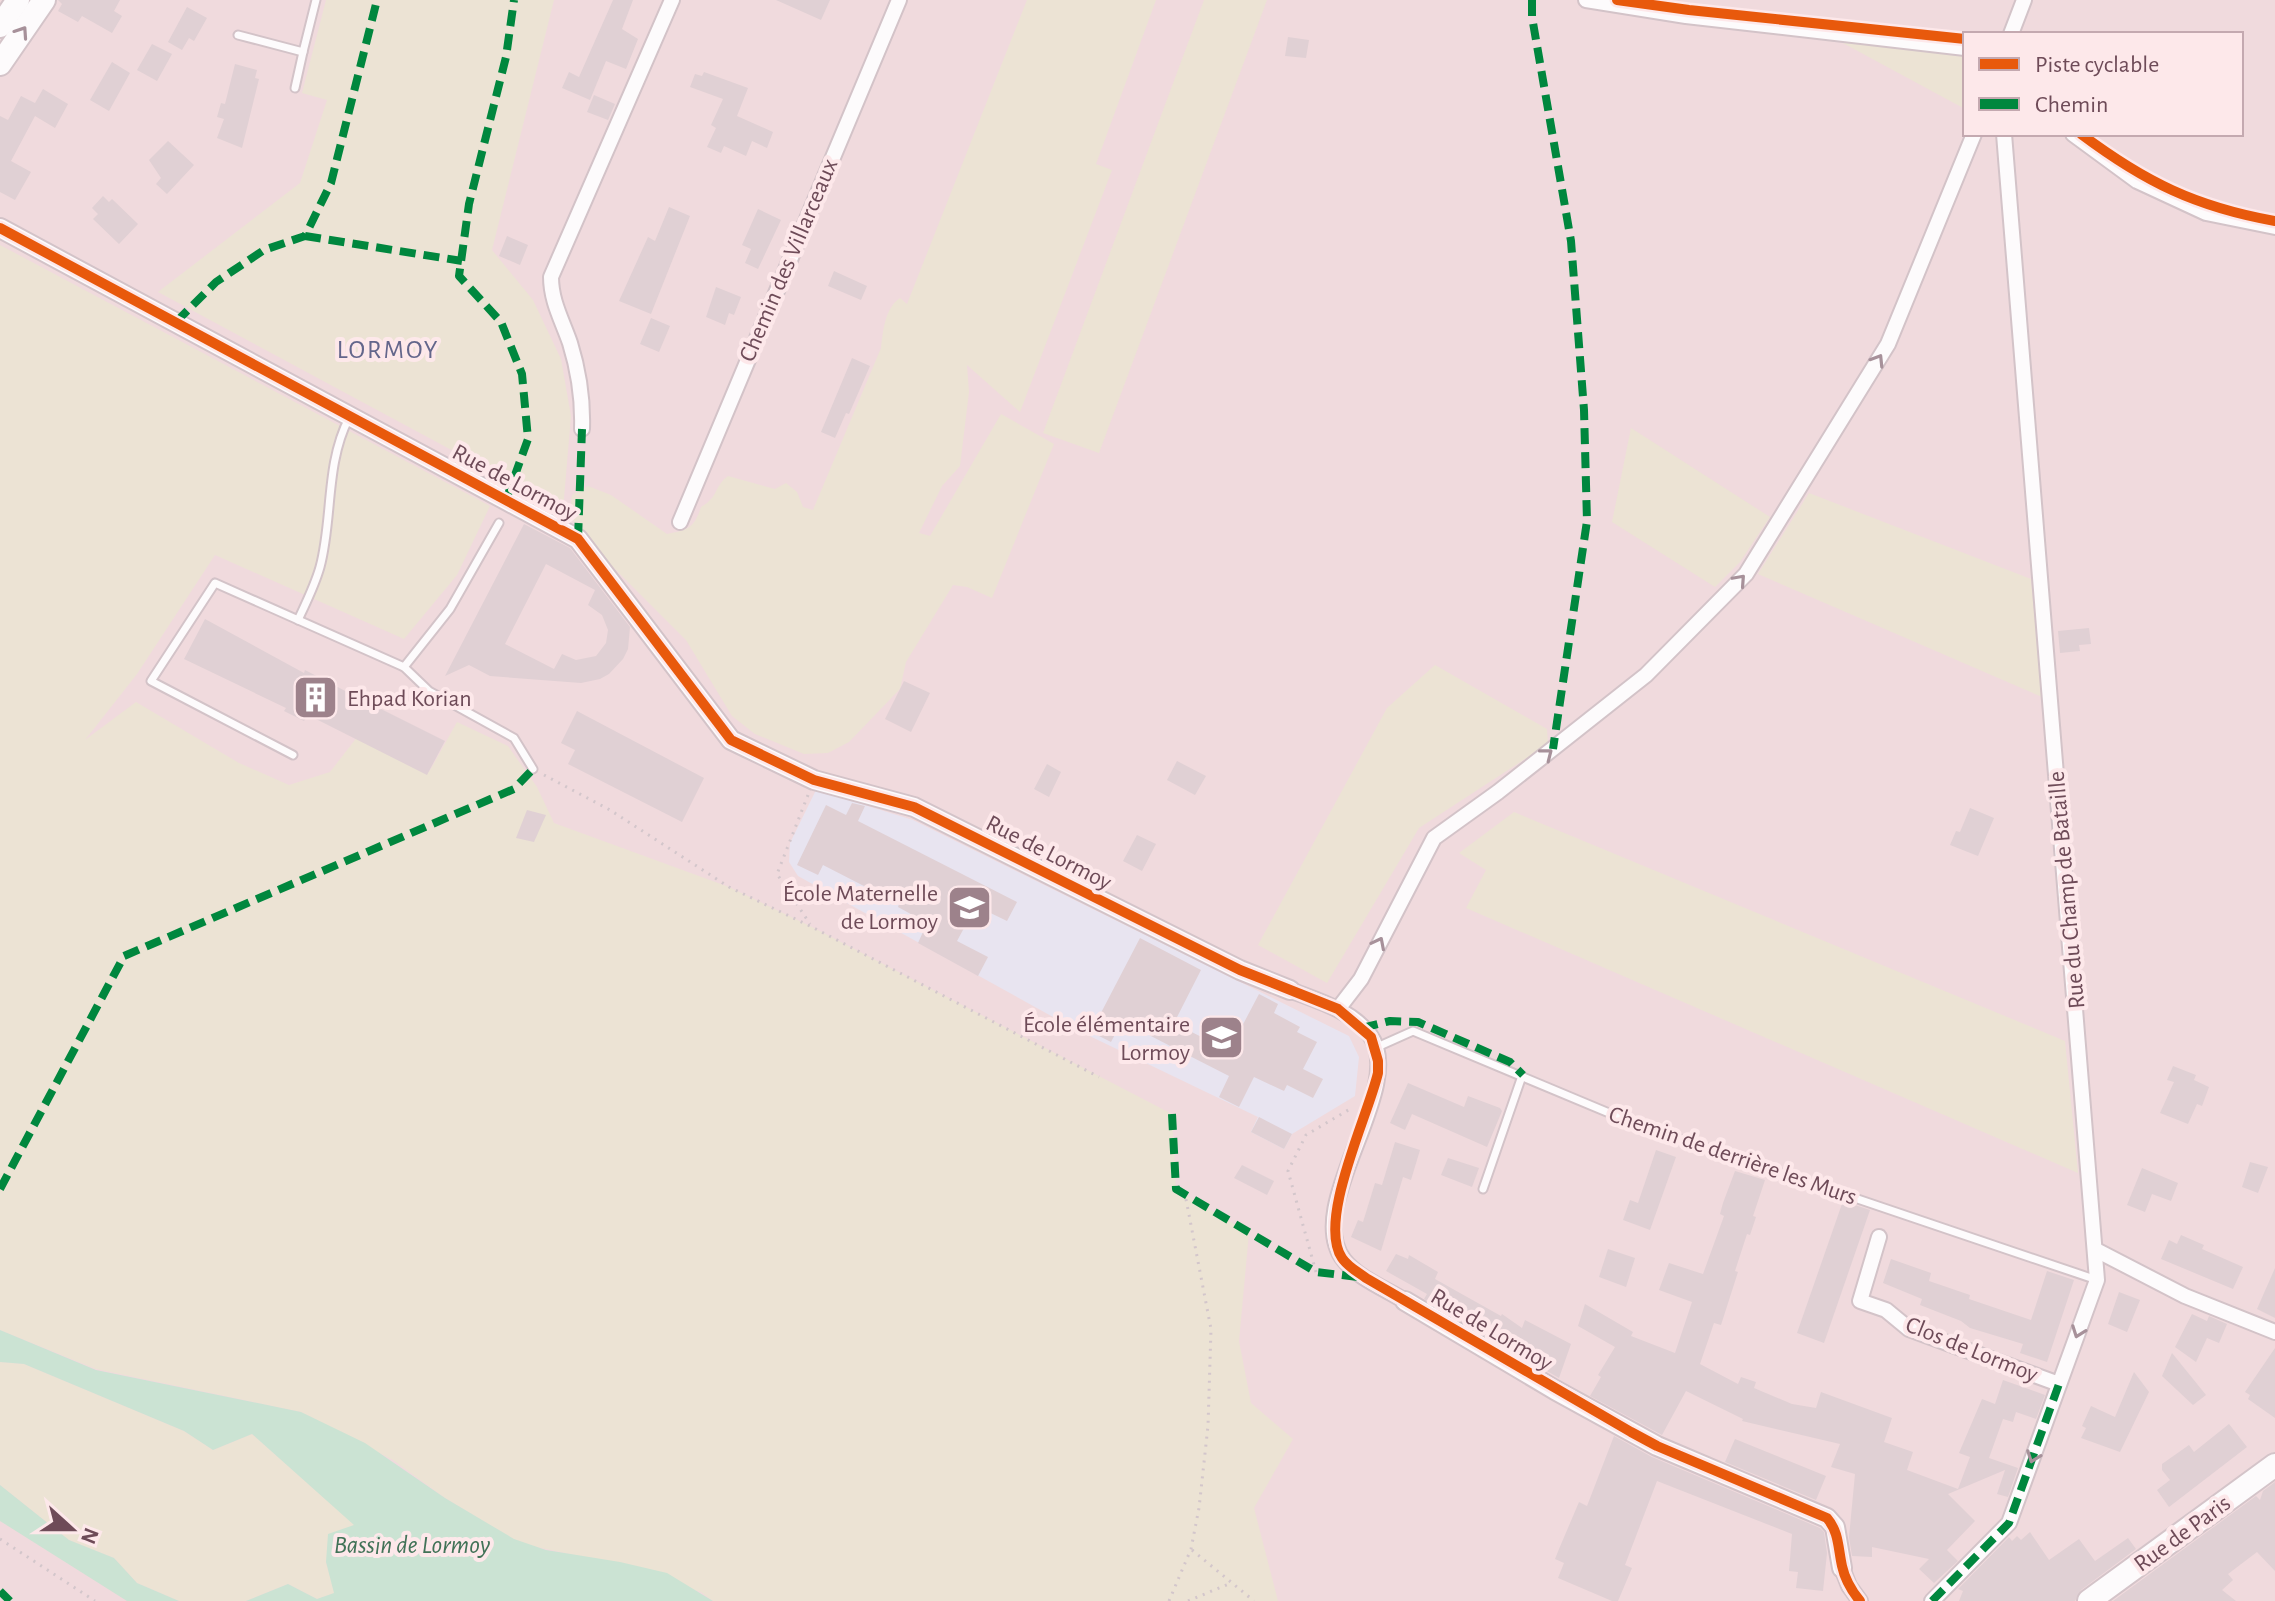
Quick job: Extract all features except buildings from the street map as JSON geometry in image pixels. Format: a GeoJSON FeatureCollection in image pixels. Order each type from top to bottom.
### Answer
{"type":"FeatureCollection","features":[{"type":"Feature","properties":{"kind":"main road"},"geometry":{"type":"LineString","coordinates":[[0,26],[18,0]]}},
{"type":"Feature","properties":{"kind":"main road"},"geometry":{"type":"LineString","coordinates":[[0,64],[44,0]]}},
{"type":"Feature","properties":{"kind":"main road","name":"Rue de Paris"},"geometry":{"type":"LineString","coordinates":[[2089,1601],[2275,1465]]}},
{"type":"Feature","properties":{"kind":"street"},"geometry":{"type":"LineString","coordinates":[[582,429],[583,396],[570,343],[551,295],[551,277],[672,0]]}},
{"type":"Feature","properties":{"kind":"street","name":"Chemin des Villarceaux"},"geometry":{"type":"LineString","coordinates":[[680,522],[899,0]]}},
{"type":"Feature","properties":{"kind":"street"},"geometry":{"type":"LineString","coordinates":[[1586,0],[1686,16],[1963,48]]}},
{"type":"Feature","properties":{"kind":"street"},"geometry":{"type":"LineString","coordinates":[[2012,32],[2024,0]]}},
{"type":"Feature","properties":{"kind":"street"},"geometry":{"type":"LineString","coordinates":[[1338,1009],[1361,979],[1434,838],[1498,792],[1646,675],[1746,574],[1888,344],[1973,136]]}},
{"type":"Feature","properties":{"kind":"street","name":"Rue du Champ de Bataille"},"geometry":{"type":"LineString","coordinates":[[1932,1601],[2009,1523],[2097,1280],[2004,136]]}},
{"type":"Feature","properties":{"kind":"street"},"geometry":{"type":"LineString","coordinates":[[2076,136],[2137,181],[2206,213],[2275,227]]}},
{"type":"Feature","properties":{"kind":"street","name":"Rue de Lormoy"},"geometry":{"type":"LineString","coordinates":[[0,228],[578,539],[731,740],[814,780],[914,807],[1240,970],[1338,1009],[1371,1037],[1378,1073],[1339,1197],[1335,1240],[1343,1259],[1405,1301],[1572,1400],[1657,1446],[1827,1518],[1835,1527],[1842,1568],[1849,1586],[1860,1601]]}},
{"type":"Feature","properties":{"kind":"street","name":"Clos de Lormoy"},"geometry":{"type":"LineString","coordinates":[[1879,1237],[1860,1301],[1886,1310],[1909,1329],[2059,1384]]}},
{"type":"Feature","properties":{"kind":"street"},"geometry":{"type":"LineString","coordinates":[[2096,1250],[2185,1296],[2275,1332]]}},
{"type":"Feature","properties":{"kind":"lane"},"geometry":{"type":"LineString","coordinates":[[295,88],[316,0]]}},
{"type":"Feature","properties":{"kind":"lane"},"geometry":{"type":"LineString","coordinates":[[238,35],[303,52]]}},
{"type":"Feature","properties":{"kind":"lane"},"geometry":{"type":"LineString","coordinates":[[298,620],[320,567],[335,463],[341,433],[350,416]]}},
{"type":"Feature","properties":{"kind":"lane"},"geometry":{"type":"LineString","coordinates":[[404,667],[450,609],[499,523]]}},
{"type":"Feature","properties":{"kind":"lane"},"geometry":{"type":"LineString","coordinates":[[293,755],[151,681],[215,583],[404,667],[429,691],[514,738],[533,769]]}},
{"type":"Feature","properties":{"kind":"lane","name":"Chemin de derrière les Murs"},"geometry":{"type":"LineString","coordinates":[[1375,1048],[1413,1031],[1633,1123],[2097,1280]]}},
{"type":"Feature","properties":{"kind":"lane"},"geometry":{"type":"LineString","coordinates":[[1483,1189],[1522,1076]]}},
{"type":"Feature","properties":{"kind":"path"},"geometry":{"type":"LineString","coordinates":[[533,769],[610,810],[729,887],[1099,1077]]}},
{"type":"Feature","properties":{"kind":"path"},"geometry":{"type":"LineString","coordinates":[[812,927],[777,874],[814,780]]}},
{"type":"Feature","properties":{"kind":"path"},"geometry":{"type":"LineString","coordinates":[[1316,1272],[1288,1171],[1306,1135],[1371,1097]]}},
{"type":"Feature","properties":{"kind":"path"},"geometry":{"type":"LineString","coordinates":[[1169,1601],[1191,1549],[1208,1426],[1211,1329],[1185,1194]]}},
{"type":"Feature","properties":{"kind":"path"},"geometry":{"type":"LineString","coordinates":[[0,1539],[95,1601]]}},
{"type":"Feature","properties":{"kind":"path"},"geometry":{"type":"LineString","coordinates":[[1191,1549],[1254,1601]]}},
{"type":"Feature","properties":{"kind":"path"},"geometry":{"type":"LineString","coordinates":[[1188,1601],[1231,1583]]}},
{"type":"Feature","properties":{"kind":"shaded area"},"geometry":{"type":"Polygon","coordinates":[[[0,0],[2275,0],[2275,1601],[0,1601],[0,0]]]}},
{"type":"Feature","properties":{"kind":"shaded area"},"geometry":{"type":"Polygon","coordinates":[[[326,0],[554,0],[492,250],[533,300],[561,359],[571,416],[563,510],[158,292],[300,183],[327,100],[302,93],[326,0]]]}},
{"type":"Feature","properties":{"kind":"shaded area"},"geometry":{"type":"Polygon","coordinates":[[[1027,0],[1156,0],[1096,164],[1112,170],[1020,412],[967,365],[969,392],[960,466],[942,486],[919,533],[930,536],[1001,414],[1054,444],[992,598],[967,587],[953,585],[906,662],[900,689],[849,742],[828,753],[804,754],[755,734],[732,716],[686,640],[582,536],[570,514],[572,495],[588,486],[611,495],[667,534],[685,530],[692,524],[701,507],[728,476],[775,489],[786,483],[797,492],[803,507],[813,510],[881,348],[888,314],[900,298],[907,304],[1027,0]]]}},
{"type":"Feature","properties":{"kind":"shaded area"},"geometry":{"type":"Polygon","coordinates":[[[1204,0],[1267,0],[1099,453],[1043,433],[1204,0]]]}},
{"type":"Feature","properties":{"kind":"shaded area"},"geometry":{"type":"Polygon","coordinates":[[[1828,35],[1963,53],[1963,108],[1828,35]]]}},
{"type":"Feature","properties":{"kind":"shaded area"},"geometry":{"type":"Polygon","coordinates":[[[0,245],[490,506],[457,575],[404,639],[215,555],[137,674],[85,740],[136,702],[239,763],[289,785],[330,772],[358,736],[429,772],[457,722],[508,746],[537,787],[554,823],[729,887],[1172,1114],[1176,1189],[1249,1233],[1239,1341],[1251,1403],[1293,1439],[1254,1508],[1278,1601],[713,1601],[701,1592],[513,1539],[445,1498],[393,1460],[301,1412],[96,1369],[0,1330],[0,245]]]}},
{"type":"Feature","properties":{"kind":"shaded area"},"geometry":{"type":"Polygon","coordinates":[[[1631,428],[1770,517],[1740,562],[1715,587],[1612,522],[1631,428]]]}},
{"type":"Feature","properties":{"kind":"shaded area"},"geometry":{"type":"Polygon","coordinates":[[[1809,493],[2031,579],[2042,697],[1758,574],[1809,493]]]}},
{"type":"Feature","properties":{"kind":"shaded area"},"geometry":{"type":"Polygon","coordinates":[[[1435,665],[1547,729],[1548,744],[1419,828],[1327,983],[1258,945],[1387,708],[1435,665]]]}},
{"type":"Feature","properties":{"kind":"shaded area"},"geometry":{"type":"Polygon","coordinates":[[[816,790],[913,820],[1349,1036],[1359,1057],[1355,1096],[1292,1134],[1284,1149],[1251,1132],[1258,1117],[1073,1028],[798,876],[789,862],[790,843],[816,790]]]}},
{"type":"Feature","properties":{"kind":"shaded area"},"geometry":{"type":"Polygon","coordinates":[[[1514,812],[2065,1041],[2078,1173],[1466,908],[1486,870],[1459,853],[1514,812]]]}},
{"type":"Feature","properties":{"kind":"shaded area"},"geometry":{"type":"Polygon","coordinates":[[[0,1362],[24,1364],[184,1431],[213,1450],[252,1434],[355,1525],[326,1562],[335,1593],[317,1599],[288,1584],[246,1601],[179,1601],[137,1583],[114,1558],[69,1540],[0,1485],[0,1362]]]}},
{"type":"Feature","properties":{"kind":"water","name":"Bassin de Lormoy"},"geometry":{"type":"Polygon","coordinates":[[[0,1330],[96,1370],[301,1412],[365,1443],[445,1498],[514,1539],[546,1550],[667,1573],[713,1601],[246,1601],[288,1584],[317,1599],[334,1593],[326,1562],[328,1534],[354,1525],[252,1434],[213,1450],[184,1431],[24,1364],[0,1362],[0,1330]]]}},
{"type":"Feature","properties":{"kind":"water"},"geometry":{"type":"Polygon","coordinates":[[[0,1485],[69,1540],[114,1558],[137,1583],[179,1601],[127,1601],[0,1521],[0,1485]]]}},
{"type":"Feature","properties":{"kind":"marked path"},"geometry":{"type":"LineString","coordinates":[[176,322],[216,282],[264,250],[305,236],[331,183],[377,0]]}},
{"type":"Feature","properties":{"kind":"marked path"},"geometry":{"type":"LineString","coordinates":[[506,500],[528,439],[522,374],[501,322],[459,276],[469,204],[506,57],[514,0]]}},
{"type":"Feature","properties":{"kind":"marked path"},"geometry":{"type":"LineString","coordinates":[[1532,0],[1532,17],[1571,241],[1584,410],[1587,521],[1553,749]]}},
{"type":"Feature","properties":{"kind":"marked path"},"geometry":{"type":"LineString","coordinates":[[305,236],[462,261]]}},
{"type":"Feature","properties":{"kind":"marked path"},"geometry":{"type":"LineString","coordinates":[[578,539],[582,429]]}},
{"type":"Feature","properties":{"kind":"marked path"},"geometry":{"type":"LineString","coordinates":[[0,1189],[124,956],[514,789],[533,769]]}},
{"type":"Feature","properties":{"kind":"marked path"},"geometry":{"type":"LineString","coordinates":[[1362,1028],[1390,1021],[1418,1022],[1510,1062],[1523,1075]]}},
{"type":"Feature","properties":{"kind":"marked path"},"geometry":{"type":"LineString","coordinates":[[1172,1114],[1176,1189],[1316,1272],[1358,1277]]}},
{"type":"Feature","properties":{"kind":"marked path"},"geometry":{"type":"LineString","coordinates":[[1932,1601],[2009,1523],[2059,1384]]}},
{"type":"Feature","properties":{"kind":"marked path"},"geometry":{"type":"LineString","coordinates":[[0,1591],[10,1601]]}},
{"type":"Feature","properties":{"kind":"cycle path"},"geometry":{"type":"LineString","coordinates":[[1617,0],[1963,39]]}},
{"type":"Feature","properties":{"kind":"cycle path"},"geometry":{"type":"LineString","coordinates":[[2084,136],[2127,166],[2172,190],[2220,208],[2275,221]]}},
{"type":"Feature","properties":{"kind":"cycle path"},"geometry":{"type":"LineString","coordinates":[[0,228],[578,539],[731,740],[814,780],[914,807],[1240,970],[1338,1009],[1371,1037],[1378,1061],[1373,1092],[1340,1195],[1336,1241],[1344,1261],[1366,1278],[1657,1446],[1827,1518],[1836,1535],[1845,1576],[1860,1601]]}},
{"type":"Feature","properties":{"kind":"place","name":"Ehpad Korian"},"geometry":{"type":"Point","coordinates":[316,698]}},
{"type":"Feature","properties":{"kind":"place","name":"École Maternelle de Lormoy"},"geometry":{"type":"Point","coordinates":[969,907]}},
{"type":"Feature","properties":{"kind":"place","name":"École élémentaire Lormoy"},"geometry":{"type":"Point","coordinates":[1221,1038]}},
{"type":"Feature","properties":{"kind":"district","name":"LORMOY"},"geometry":{"type":"Point","coordinates":[388,349]}}]}
